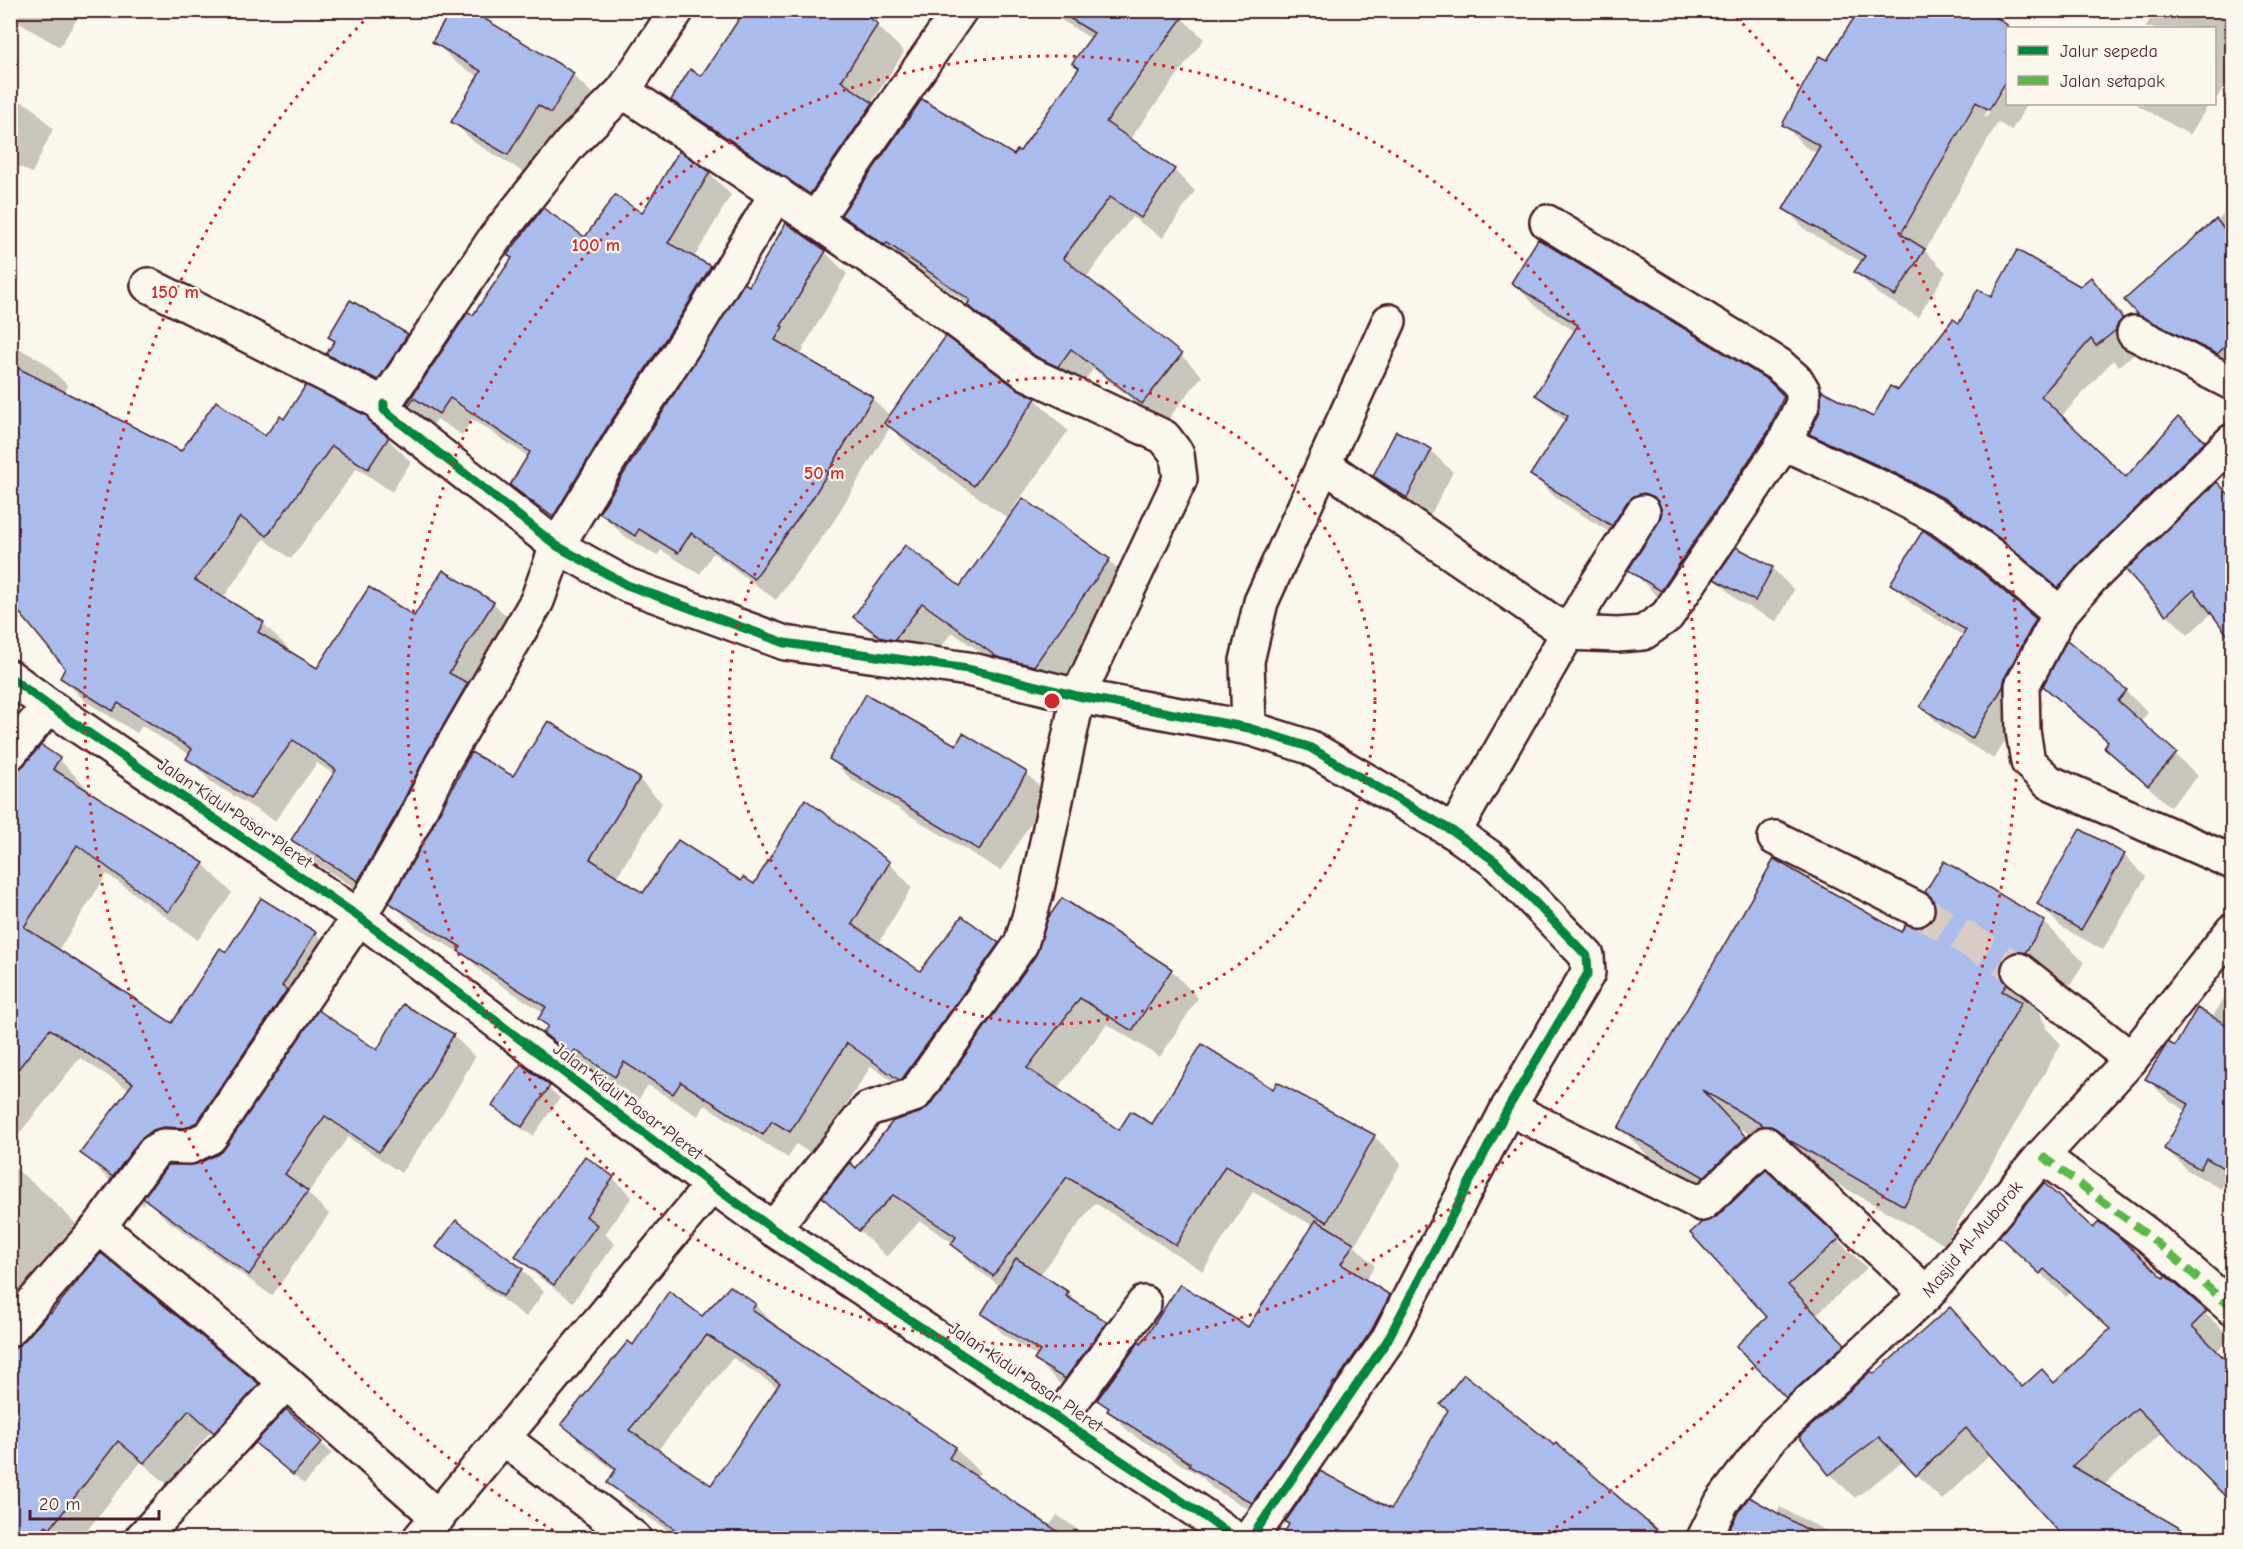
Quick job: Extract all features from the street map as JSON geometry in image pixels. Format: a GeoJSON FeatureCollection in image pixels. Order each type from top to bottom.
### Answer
{"type":"FeatureCollection","features":[{"type":"Feature","properties":{"kind":"street"},"geometry":{"type":"LineString","coordinates":[[677,10],[623,91],[570,144],[495,238],[384,404],[384,410],[558,546],[627,585],[785,643],[968,669],[1078,696],[1249,728],[1309,747],[1454,832],[1495,861],[1587,956],[1588,973],[1508,1108],[1387,1341],[1251,1539]]}},
{"type":"Feature","properties":{"kind":"street"},"geometry":{"type":"LineString","coordinates":[[815,220],[960,10]]}},
{"type":"Feature","properties":{"kind":"street"},"geometry":{"type":"LineString","coordinates":[[623,91],[885,268],[1028,373],[1164,437],[1177,454],[1180,479],[1078,696],[1036,894],[1022,944],[914,1095],[868,1109],[773,1229]]}},
{"type":"Feature","properties":{"kind":"street"},"geometry":{"type":"LineString","coordinates":[[10,1329],[99,1227],[154,1152],[163,1146],[189,1147],[210,1137],[358,917],[413,824],[442,764],[537,601],[558,546],[624,436],[698,324],[777,193]]}},
{"type":"Feature","properties":{"kind":"street"},"geometry":{"type":"LineString","coordinates":[[1324,465],[1568,633],[1618,635],[1643,633],[1667,616],[1784,443],[1803,403],[1803,391],[1797,381],[1779,365],[1547,222]]}},
{"type":"Feature","properties":{"kind":"street"},"geometry":{"type":"LineString","coordinates":[[148,285],[384,404]]}},
{"type":"Feature","properties":{"kind":"street"},"geometry":{"type":"LineString","coordinates":[[1249,728],[1247,661],[1261,602],[1389,321]]}},
{"type":"Feature","properties":{"kind":"street"},"geometry":{"type":"LineString","coordinates":[[2134,333],[2232,383]]}},
{"type":"Feature","properties":{"kind":"street"},"geometry":{"type":"LineString","coordinates":[[2232,441],[2091,578],[2061,614],[2022,686],[2023,731],[2028,762],[2049,782],[2232,862]]}},
{"type":"Feature","properties":{"kind":"street"},"geometry":{"type":"LineString","coordinates":[[1784,443],[1888,491],[1940,518],[1991,555],[2061,614]]}},
{"type":"Feature","properties":{"kind":"street"},"geometry":{"type":"LineString","coordinates":[[1454,832],[1568,633],[1643,512]]}},
{"type":"Feature","properties":{"kind":"street","name":"Jalan Kidul Pasar Pleret"},"geometry":{"type":"LineString","coordinates":[[10,677],[358,917],[773,1229],[1059,1419],[1195,1527],[1234,1539]]}},
{"type":"Feature","properties":{"kind":"street"},"geometry":{"type":"LineString","coordinates":[[10,753],[49,706]]}},
{"type":"Feature","properties":{"kind":"street"},"geometry":{"type":"LineString","coordinates":[[1774,838],[1917,909]]}},
{"type":"Feature","properties":{"kind":"street","name":"Masjid Al-Mubarok"},"geometry":{"type":"LineString","coordinates":[[1704,1539],[1722,1502],[1772,1436],[1927,1294],[2042,1156],[2131,1059],[2232,931]]}},
{"type":"Feature","properties":{"kind":"street"},"geometry":{"type":"LineString","coordinates":[[2019,970],[2131,1059]]}},
{"type":"Feature","properties":{"kind":"street"},"geometry":{"type":"LineString","coordinates":[[1508,1108],[1702,1204],[1766,1143],[1927,1294]]}},
{"type":"Feature","properties":{"kind":"street"},"geometry":{"type":"LineString","coordinates":[[2042,1156],[2149,1236],[2232,1308]]}},
{"type":"Feature","properties":{"kind":"street"},"geometry":{"type":"LineString","coordinates":[[99,1227],[286,1382],[429,1528],[712,1185]]}},
{"type":"Feature","properties":{"kind":"street"},"geometry":{"type":"LineString","coordinates":[[1059,1419],[1144,1303]]}},
{"type":"Feature","properties":{"kind":"street"},"geometry":{"type":"LineString","coordinates":[[142,1539],[286,1382]]}},
{"type":"Feature","properties":{"kind":"street"},"geometry":{"type":"LineString","coordinates":[[503,1438],[634,1539]]}},
{"type":"Feature","properties":{"kind":"building"},"geometry":{"type":"Polygon","coordinates":[[[451,10],[470,10],[574,73],[551,113],[538,105],[508,155],[451,122],[481,71],[432,42],[451,10]]]}},
{"type":"Feature","properties":{"kind":"building"},"geometry":{"type":"Polygon","coordinates":[[[745,10],[858,10],[878,24],[841,81],[873,103],[810,194],[671,100],[690,69],[701,76],[745,10]]]}},
{"type":"Feature","properties":{"kind":"building"},"geometry":{"type":"Polygon","coordinates":[[[1056,10],[1188,10],[1106,122],[1175,169],[1141,218],[1110,197],[1063,258],[1182,354],[1142,404],[1071,349],[1058,367],[1037,357],[967,305],[970,300],[887,243],[885,245],[841,215],[922,99],[1014,155],[1017,150],[1020,151],[1079,68],[1072,63],[1094,33],[1056,10]]]}},
{"type":"Feature","properties":{"kind":"building"},"geometry":{"type":"Polygon","coordinates":[[[1859,10],[1985,10],[2007,25],[2006,82],[1989,110],[1976,102],[1901,234],[1925,249],[1895,296],[1854,272],[1865,256],[1783,209],[1820,146],[1782,125],[1819,56],[1827,60],[1859,10]]]}},
{"type":"Feature","properties":{"kind":"building"},"geometry":{"type":"Polygon","coordinates":[[[679,151],[710,172],[668,243],[711,266],[608,426],[553,517],[510,485],[530,452],[450,398],[439,414],[414,398],[409,406],[407,404],[468,312],[473,315],[512,258],[507,255],[543,208],[585,237],[615,195],[642,213],[679,151]]]}},
{"type":"Feature","properties":{"kind":"building"},"geometry":{"type":"Polygon","coordinates":[[[2216,219],[2232,238],[2232,340],[2217,354],[2138,315],[2124,300],[2216,219]]]}},
{"type":"Feature","properties":{"kind":"building"},"geometry":{"type":"Polygon","coordinates":[[[786,223],[826,251],[775,340],[873,397],[812,499],[754,579],[691,533],[678,553],[639,529],[635,536],[599,513],[744,283],[749,286],[786,223]]]}},
{"type":"Feature","properties":{"kind":"building"},"geometry":{"type":"Polygon","coordinates":[[[1538,239],[1768,380],[1784,396],[1768,432],[1661,591],[1628,570],[1659,522],[1662,512],[1654,497],[1644,493],[1634,496],[1627,502],[1612,526],[1530,475],[1568,416],[1535,395],[1578,325],[1511,283],[1538,239]]]}},
{"type":"Feature","properties":{"kind":"building"},"geometry":{"type":"Polygon","coordinates":[[[2017,250],[2080,286],[2091,277],[2123,319],[2116,330],[2096,346],[2091,339],[2041,396],[2126,477],[2178,417],[2205,441],[2078,565],[2058,588],[2003,541],[1949,501],[1897,474],[1809,434],[1820,411],[1821,390],[1873,417],[1890,386],[1898,390],[1953,319],[1959,323],[1978,289],[1991,297],[2017,250]]]}},
{"type":"Feature","properties":{"kind":"building"},"geometry":{"type":"Polygon","coordinates":[[[350,300],[408,334],[378,380],[326,354],[335,341],[328,337],[350,300]]]}},
{"type":"Feature","properties":{"kind":"building"},"geometry":{"type":"Polygon","coordinates":[[[946,336],[1016,388],[1036,398],[974,486],[884,423],[946,336]]]}},
{"type":"Feature","properties":{"kind":"building"},"geometry":{"type":"Polygon","coordinates":[[[10,364],[181,451],[216,401],[265,436],[280,416],[284,419],[306,385],[367,416],[372,425],[389,437],[368,469],[332,446],[267,536],[240,517],[195,580],[264,622],[258,632],[317,668],[369,587],[414,616],[443,570],[494,602],[449,673],[468,683],[358,881],[291,840],[336,770],[293,740],[250,799],[186,759],[192,749],[118,703],[113,711],[60,678],[65,668],[10,601],[10,364]]]}},
{"type":"Feature","properties":{"kind":"building"},"geometry":{"type":"Polygon","coordinates":[[[1396,431],[1432,449],[1407,498],[1373,476],[1396,431]]]}},
{"type":"Feature","properties":{"kind":"building"},"geometry":{"type":"Polygon","coordinates":[[[2217,482],[2232,498],[2232,641],[2194,590],[2166,615],[2126,570],[2217,482]]]}},
{"type":"Feature","properties":{"kind":"building"},"geometry":{"type":"Polygon","coordinates":[[[1023,498],[1110,559],[1034,666],[997,657],[922,603],[895,640],[882,638],[853,617],[905,545],[960,586],[1023,498]]]}},
{"type":"Feature","properties":{"kind":"building"},"geometry":{"type":"Polygon","coordinates":[[[1923,530],[1979,570],[2036,619],[2005,677],[2003,687],[1972,739],[1920,707],[1966,630],[1890,584],[1923,530]]]}},
{"type":"Feature","properties":{"kind":"building"},"geometry":{"type":"Polygon","coordinates":[[[1736,547],[1773,567],[1755,601],[1714,579],[1736,547]]]}},
{"type":"Feature","properties":{"kind":"building"},"geometry":{"type":"Polygon","coordinates":[[[2067,640],[2127,690],[2118,701],[2177,753],[2148,786],[2104,747],[2108,741],[2043,686],[2067,640]]]}},
{"type":"Feature","properties":{"kind":"building"},"geometry":{"type":"Polygon","coordinates":[[[866,694],[956,745],[963,733],[1027,772],[979,850],[829,759],[866,694]]]}},
{"type":"Feature","properties":{"kind":"building"},"geometry":{"type":"Polygon","coordinates":[[[548,721],[640,778],[590,859],[643,893],[678,840],[741,881],[743,877],[754,884],[805,799],[890,862],[852,924],[920,971],[962,916],[999,943],[902,1079],[899,1080],[847,1043],[790,1132],[772,1121],[763,1135],[681,1082],[673,1094],[624,1062],[615,1077],[575,1050],[572,1055],[543,1033],[548,1026],[538,1019],[546,1007],[458,951],[461,947],[389,903],[471,752],[513,776],[548,721]]]}},
{"type":"Feature","properties":{"kind":"building"},"geometry":{"type":"Polygon","coordinates":[[[41,745],[60,758],[53,769],[204,863],[168,912],[77,845],[24,927],[172,1023],[220,948],[226,952],[261,898],[316,932],[282,986],[287,990],[197,1122],[185,1128],[164,1127],[153,1130],[139,1141],[113,1177],[80,1153],[133,1083],[50,1029],[10,1079],[10,771],[17,770],[24,765],[41,745]]]}},
{"type":"Feature","properties":{"kind":"building"},"geometry":{"type":"Polygon","coordinates":[[[2080,829],[2125,854],[2081,930],[2037,904],[2080,829]]]}},
{"type":"Feature","properties":{"kind":"building"},"geometry":{"type":"Polygon","coordinates":[[[1774,859],[1901,932],[1906,924],[1919,928],[1927,925],[1933,918],[1936,907],[1932,898],[1925,892],[1944,861],[2045,921],[2025,953],[2013,952],[2004,959],[2000,968],[2007,984],[2002,991],[2022,1002],[1904,1206],[1789,1140],[1778,1130],[1771,1126],[1764,1126],[1702,1090],[1746,1137],[1704,1177],[1618,1128],[1774,859]]]}},
{"type":"Feature","properties":{"kind":"building"},"geometry":{"type":"Polygon","coordinates":[[[1062,898],[1172,969],[1132,1031],[1080,998],[1027,1068],[1119,1130],[1131,1111],[1152,1124],[1202,1044],[1273,1089],[1277,1082],[1375,1135],[1327,1222],[1225,1166],[1176,1245],[1067,1177],[993,1276],[951,1244],[956,1237],[893,1195],[859,1231],[822,1197],[850,1162],[856,1168],[893,1121],[919,1113],[929,1106],[1036,955],[1048,918],[1062,898]]]}},
{"type":"Feature","properties":{"kind":"building"},"geometry":{"type":"Polygon","coordinates":[[[403,1004],[454,1034],[421,1091],[379,1152],[325,1116],[285,1174],[308,1191],[249,1275],[143,1198],[168,1165],[197,1164],[225,1148],[318,1010],[377,1050],[403,1004]]]}},
{"type":"Feature","properties":{"kind":"building"},"geometry":{"type":"Polygon","coordinates":[[[2197,1008],[2232,1028],[2232,1173],[2206,1158],[2200,1169],[2164,1149],[2189,1104],[2145,1079],[2168,1042],[2175,1046],[2197,1008]]]}},
{"type":"Feature","properties":{"kind":"building"},"geometry":{"type":"Polygon","coordinates":[[[521,1064],[550,1086],[522,1127],[492,1106],[521,1064]]]}},
{"type":"Feature","properties":{"kind":"building"},"geometry":{"type":"Polygon","coordinates":[[[585,1156],[614,1177],[586,1216],[597,1225],[554,1285],[515,1256],[585,1156]]]}},
{"type":"Feature","properties":{"kind":"building"},"geometry":{"type":"Polygon","coordinates":[[[1766,1170],[1840,1238],[1788,1285],[1845,1344],[1786,1398],[1736,1346],[1767,1317],[1690,1233],[1702,1222],[1715,1218],[1766,1170]]]}},
{"type":"Feature","properties":{"kind":"building"},"geometry":{"type":"Polygon","coordinates":[[[2044,1183],[2093,1228],[2099,1222],[2117,1235],[2164,1278],[2166,1276],[2207,1311],[2192,1326],[2232,1366],[2232,1503],[2137,1408],[2072,1466],[2199,1539],[2065,1539],[1966,1428],[1916,1476],[1879,1437],[1829,1475],[1799,1437],[1871,1371],[1874,1374],[1950,1307],[2022,1387],[2042,1369],[2054,1383],[2110,1329],[2044,1269],[2040,1274],[1999,1236],[2044,1183]]]}},
{"type":"Feature","properties":{"kind":"building"},"geometry":{"type":"Polygon","coordinates":[[[456,1220],[523,1269],[503,1296],[436,1247],[456,1220]]]}},
{"type":"Feature","properties":{"kind":"building"},"geometry":{"type":"Polygon","coordinates":[[[1316,1220],[1354,1243],[1341,1264],[1390,1295],[1371,1331],[1252,1503],[1189,1466],[1190,1463],[1107,1411],[1109,1408],[1097,1400],[1139,1342],[1141,1344],[1180,1284],[1248,1327],[1316,1220]]]}},
{"type":"Feature","properties":{"kind":"building"},"geometry":{"type":"Polygon","coordinates":[[[101,1253],[259,1384],[214,1433],[189,1410],[144,1463],[118,1441],[50,1529],[46,1526],[36,1539],[10,1539],[10,1353],[51,1313],[101,1253]]]}},
{"type":"Feature","properties":{"kind":"building"},"geometry":{"type":"Polygon","coordinates":[[[1016,1258],[1069,1292],[1066,1296],[1107,1322],[1065,1379],[1034,1360],[1040,1351],[981,1314],[1016,1258]]]}},
{"type":"Feature","properties":{"kind":"building"},"geometry":{"type":"Polygon","coordinates":[[[730,1286],[756,1304],[752,1310],[956,1447],[949,1458],[1069,1539],[689,1539],[607,1483],[616,1469],[561,1424],[628,1341],[633,1345],[669,1291],[702,1316],[730,1286]],[[707,1335],[629,1430],[711,1485],[780,1383],[707,1335]]]}},
{"type":"Feature","properties":{"kind":"building"},"geometry":{"type":"Polygon","coordinates":[[[1464,1374],[1554,1445],[1556,1443],[1667,1539],[1281,1539],[1289,1524],[1285,1522],[1320,1471],[1391,1509],[1448,1410],[1440,1404],[1464,1374]]]}},
{"type":"Feature","properties":{"kind":"building"},"geometry":{"type":"Polygon","coordinates":[[[286,1409],[322,1442],[293,1475],[255,1443],[286,1409]]]}},
{"type":"Feature","properties":{"kind":"building"},"geometry":{"type":"Polygon","coordinates":[[[1749,1497],[1824,1539],[1725,1539],[1738,1512],[1749,1497]]]}},
{"type":"Feature","properties":{"kind":"tunnel"},"geometry":{"type":"LineString","coordinates":[[1917,909],[2019,970]]}},
{"type":"Feature","properties":{"kind":"marked path"},"geometry":{"type":"LineString","coordinates":[[2042,1156],[2149,1236],[2232,1308]]}},
{"type":"Feature","properties":{"kind":"cycle path"},"geometry":{"type":"LineString","coordinates":[[384,404],[384,410],[557,546],[627,585],[785,643],[968,669],[1078,696],[1249,728],[1309,747],[1454,832],[1495,861],[1587,956],[1588,973],[1508,1108],[1387,1341],[1251,1538]]}},
{"type":"Feature","properties":{"kind":"cycle path"},"geometry":{"type":"LineString","coordinates":[[10,677],[359,917],[773,1229],[1234,1538]]}}]}
